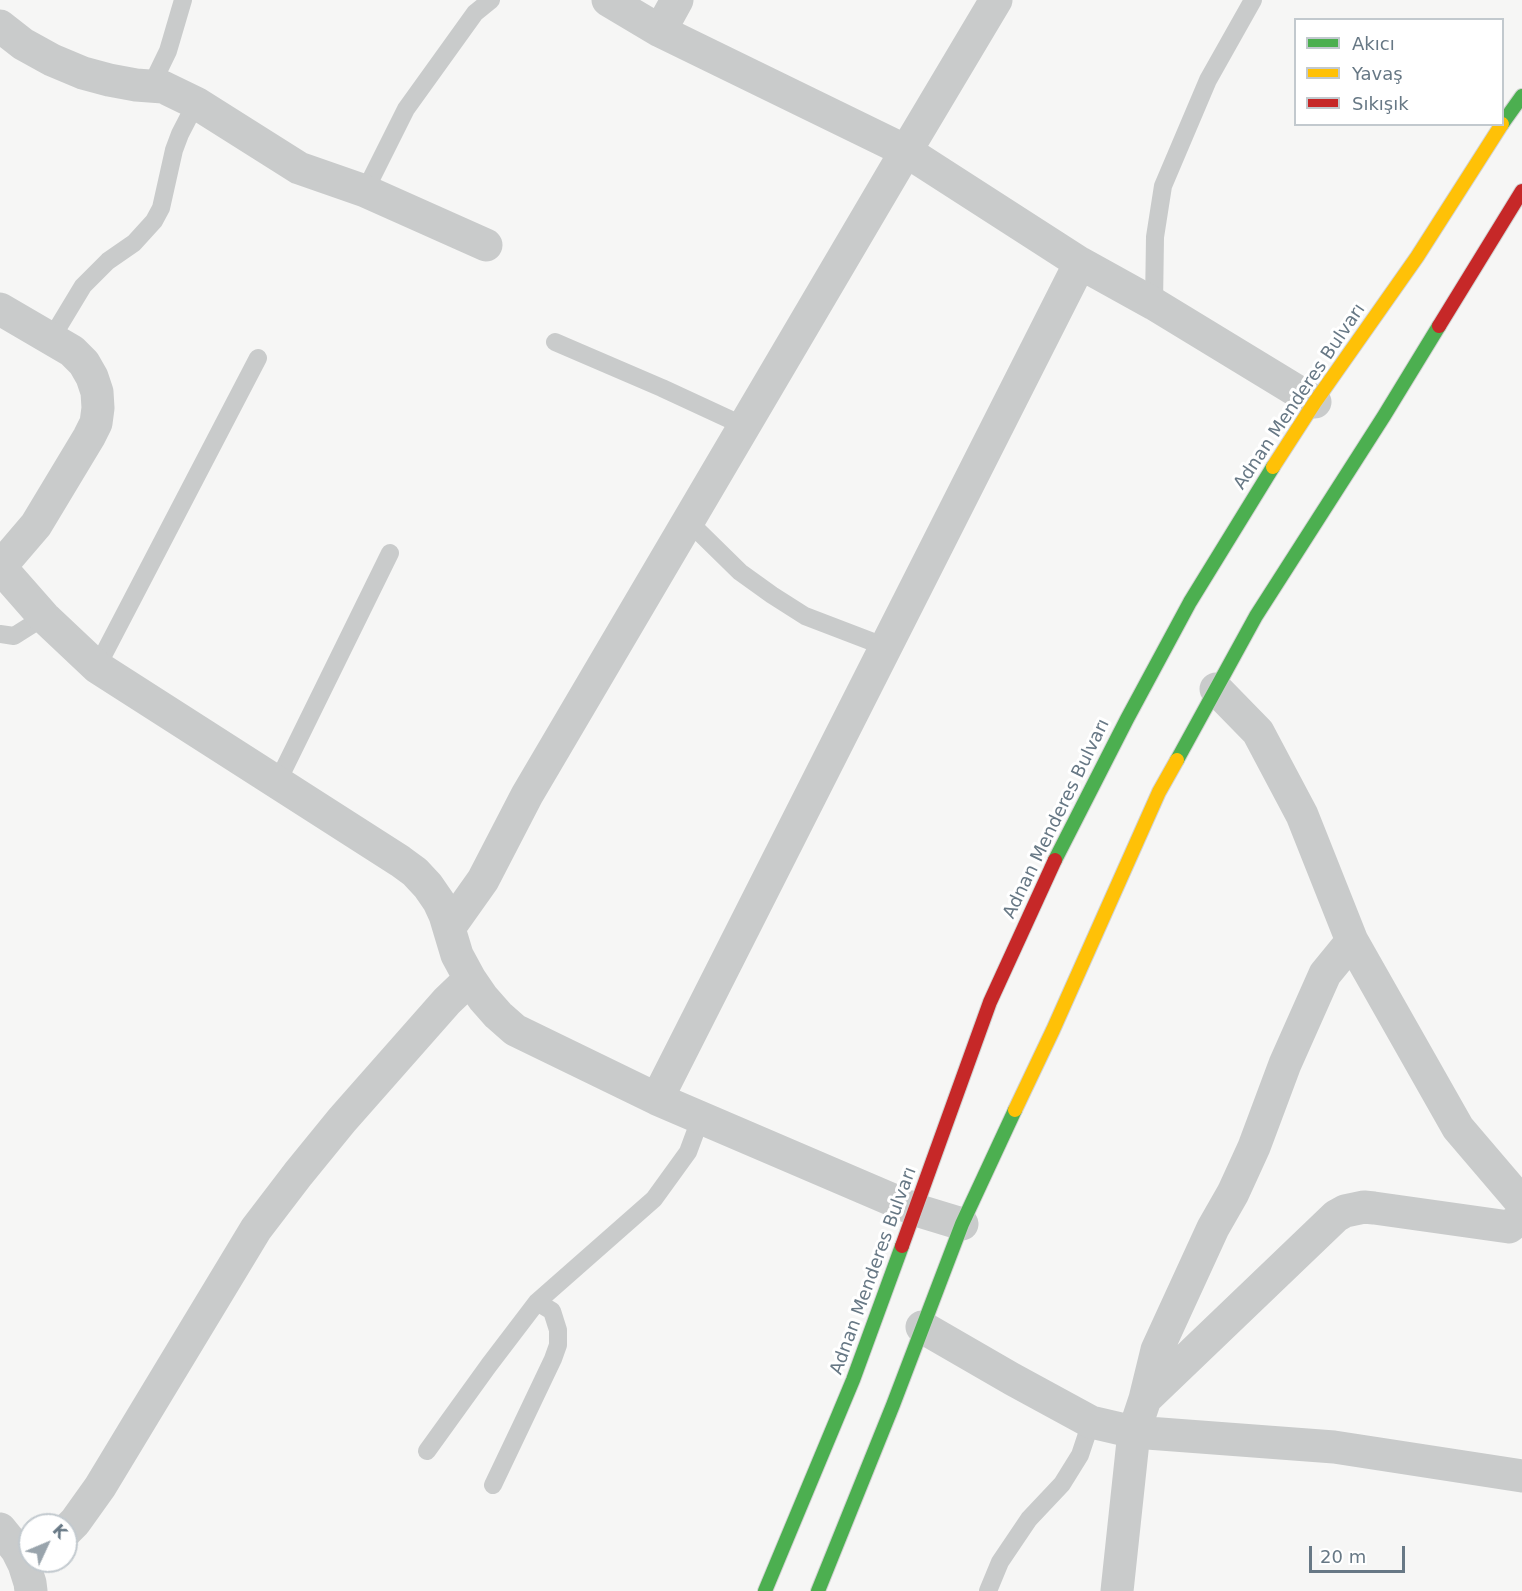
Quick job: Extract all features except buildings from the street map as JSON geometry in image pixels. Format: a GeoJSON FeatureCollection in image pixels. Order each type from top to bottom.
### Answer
{"type":"FeatureCollection","features":[{"type":"Feature","properties":{"kind":"main road","name":"Adnan Menderes Bulvarı"},"geometry":{"type":"LineString","coordinates":[[1504,121],[1522,96]]}},
{"type":"Feature","properties":{"kind":"main road","name":"Adnan Menderes Bulvarı"},"geometry":{"type":"LineString","coordinates":[[765,1591],[853,1380],[990,1002],[1061,846],[1190,602],[1261,486],[1316,402],[1417,257],[1501,126]]}},
{"type":"Feature","properties":{"kind":"main road"},"geometry":{"type":"LineString","coordinates":[[818,1591],[962,1224],[1053,1030],[1159,792],[1256,616],[1384,416],[1522,191]]}},
{"type":"Feature","properties":{"kind":"street"},"geometry":{"type":"LineString","coordinates":[[608,0],[660,31],[906,151],[1080,263],[1154,304],[1316,402]]}},
{"type":"Feature","properties":{"kind":"street"},"geometry":{"type":"LineString","coordinates":[[660,31],[677,0]]}},
{"type":"Feature","properties":{"kind":"street"},"geometry":{"type":"LineString","coordinates":[[449,928],[483,880],[527,795],[996,0]]}},
{"type":"Feature","properties":{"kind":"street"},"geometry":{"type":"LineString","coordinates":[[0,26],[23,44],[83,73],[109,80],[163,87],[196,103],[300,168],[364,190],[486,245]]}},
{"type":"Feature","properties":{"kind":"street"},"geometry":{"type":"LineString","coordinates":[[657,1099],[1080,263]]}},
{"type":"Feature","properties":{"kind":"street"},"geometry":{"type":"LineString","coordinates":[[0,309],[72,351],[84,363],[97,392],[96,423],[89,437],[36,525],[0,567],[45,617],[97,667],[415,872],[439,902],[457,955],[470,979],[483,998],[515,1030],[657,1099],[916,1210],[962,1224]]}},
{"type":"Feature","properties":{"kind":"street"},"geometry":{"type":"LineString","coordinates":[[1216,689],[1258,732],[1302,815],[1352,941],[1458,1128],[1522,1203]]}},
{"type":"Feature","properties":{"kind":"street"},"geometry":{"type":"LineString","coordinates":[[1117,1591],[1134,1432],[1157,1350],[1213,1228],[1233,1193],[1254,1147],[1284,1064],[1325,974],[1352,941]]}},
{"type":"Feature","properties":{"kind":"street"},"geometry":{"type":"LineString","coordinates":[[78,1518],[100,1487],[256,1229],[342,1120],[447,1001],[470,979]]}},
{"type":"Feature","properties":{"kind":"street"},"geometry":{"type":"LineString","coordinates":[[1145,1399],[1336,1216],[1345,1211],[1364,1207],[1509,1227],[1522,1217]]}},
{"type":"Feature","properties":{"kind":"street"},"geometry":{"type":"LineString","coordinates":[[922,1327],[1090,1422],[1134,1432],[1334,1447],[1522,1476]]}},
{"type":"Feature","properties":{"kind":"street"},"geometry":{"type":"LineString","coordinates":[[0,1529],[18,1552]]}},
{"type":"Feature","properties":{"kind":"lane"},"geometry":{"type":"LineString","coordinates":[[151,86],[168,51],[183,0]]}},
{"type":"Feature","properties":{"kind":"lane"},"geometry":{"type":"LineString","coordinates":[[364,190],[406,109],[476,14],[491,0]]}},
{"type":"Feature","properties":{"kind":"lane"},"geometry":{"type":"LineString","coordinates":[[1154,304],[1155,237],[1163,186],[1208,80],[1253,0]]}},
{"type":"Feature","properties":{"kind":"lane"},"geometry":{"type":"LineString","coordinates":[[51,339],[83,286],[108,261],[134,243],[154,221],[161,208],[177,142],[196,103]]}},
{"type":"Feature","properties":{"kind":"lane"},"geometry":{"type":"LineString","coordinates":[[555,342],[744,426]]}},
{"type":"Feature","properties":{"kind":"lane"},"geometry":{"type":"LineString","coordinates":[[97,667],[258,358]]}},
{"type":"Feature","properties":{"kind":"lane"},"geometry":{"type":"LineString","coordinates":[[688,521],[740,572],[772,595],[805,616],[886,647]]}},
{"type":"Feature","properties":{"kind":"lane"},"geometry":{"type":"LineString","coordinates":[[277,783],[390,553]]}},
{"type":"Feature","properties":{"kind":"lane"},"geometry":{"type":"LineString","coordinates":[[0,634],[14,636],[45,617]]}},
{"type":"Feature","properties":{"kind":"lane"},"geometry":{"type":"LineString","coordinates":[[427,1451],[537,1302],[654,1199],[688,1152],[701,1117]]}},
{"type":"Feature","properties":{"kind":"lane"},"geometry":{"type":"LineString","coordinates":[[493,1485],[558,1345],[558,1330],[552,1311],[537,1302]]}},
{"type":"Feature","properties":{"kind":"lane"},"geometry":{"type":"LineString","coordinates":[[988,1591],[1000,1562],[1029,1519],[1062,1484],[1080,1455],[1090,1422]]}},
{"type":"Feature","properties":{"kind":"traffic: fast"},"geometry":{"type":"LineString","coordinates":[[1504,121],[1522,96]]}},
{"type":"Feature","properties":{"kind":"traffic: fast"},"geometry":{"type":"LineString","coordinates":[[1177,760],[1256,616],[1439,326]]}},
{"type":"Feature","properties":{"kind":"traffic: fast"},"geometry":{"type":"LineString","coordinates":[[1055,860],[1190,602],[1273,467]]}},
{"type":"Feature","properties":{"kind":"traffic: fast"},"geometry":{"type":"LineString","coordinates":[[818,1591],[893,1405],[962,1224],[1015,1110]]}},
{"type":"Feature","properties":{"kind":"traffic: fast"},"geometry":{"type":"LineString","coordinates":[[765,1591],[853,1380],[902,1246]]}},
{"type":"Feature","properties":{"kind":"traffic: slow"},"geometry":{"type":"LineString","coordinates":[[1273,467],[1315,402],[1417,257],[1501,126]]}},
{"type":"Feature","properties":{"kind":"traffic: slow"},"geometry":{"type":"LineString","coordinates":[[1015,1110],[1159,792],[1177,760]]}},
{"type":"Feature","properties":{"kind":"traffic: jam"},"geometry":{"type":"LineString","coordinates":[[1439,326],[1522,191]]}},
{"type":"Feature","properties":{"kind":"traffic: jam"},"geometry":{"type":"LineString","coordinates":[[902,1246],[990,1002],[1055,860]]}}]}
